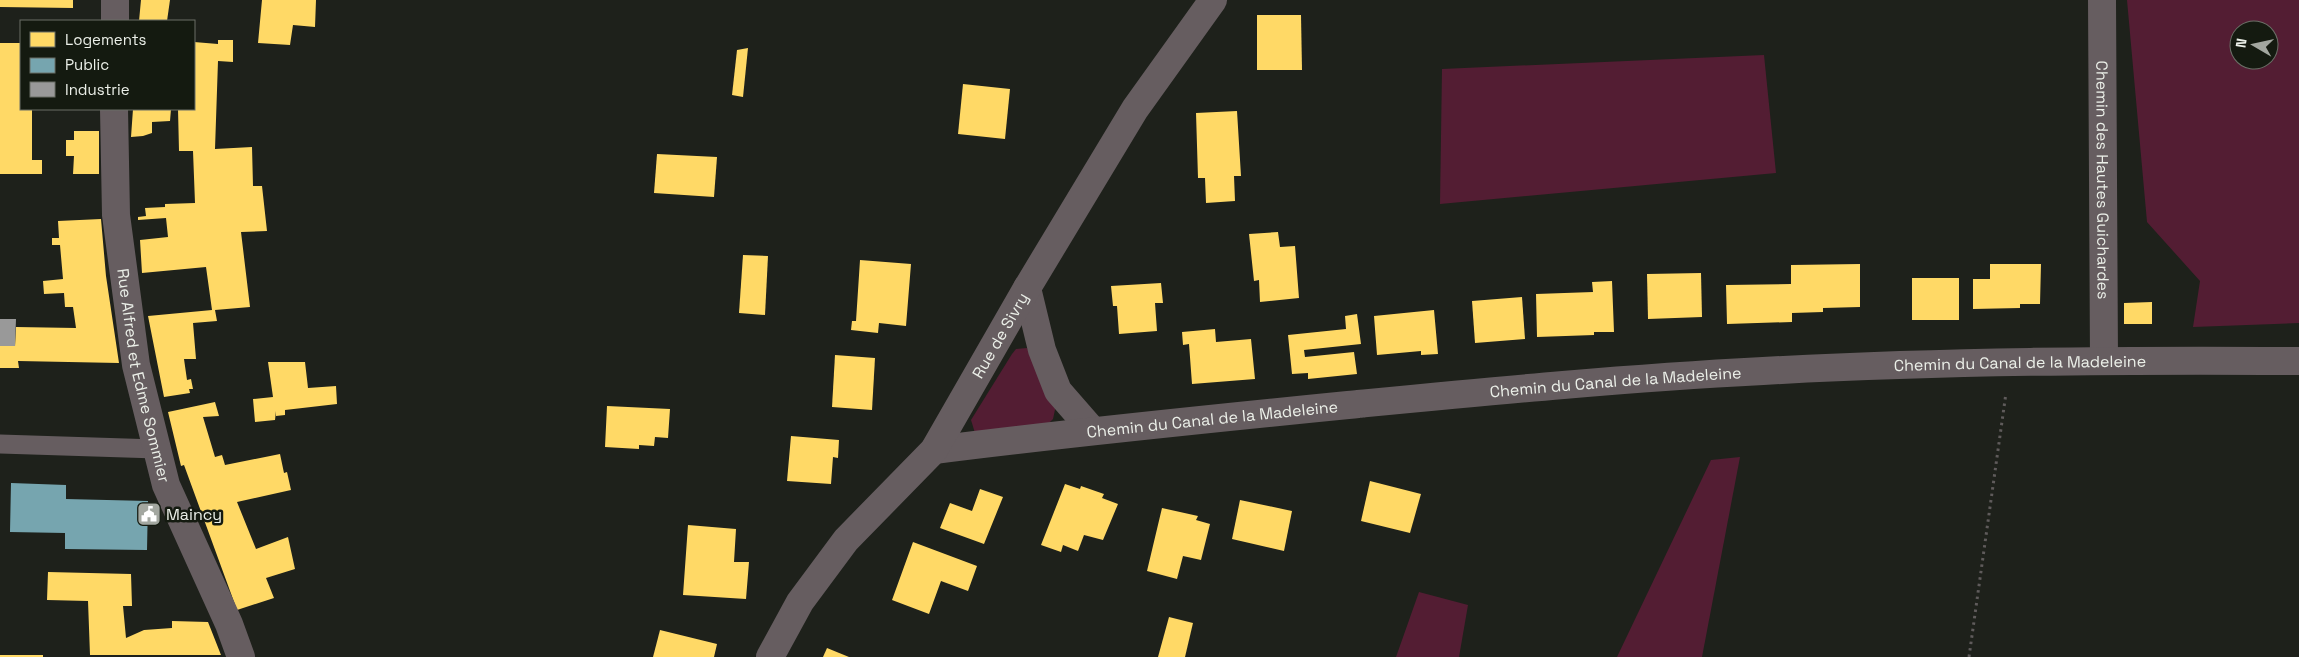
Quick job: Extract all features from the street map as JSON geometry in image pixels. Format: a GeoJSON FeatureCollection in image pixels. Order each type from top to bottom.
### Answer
{"type":"FeatureCollection","features":[{"type":"Feature","properties":{"kind":"street"},"geometry":{"type":"LineString","coordinates":[[115,0],[115,20]]}},
{"type":"Feature","properties":{"kind":"street","name":"Rue de Sivry"},"geometry":{"type":"LineString","coordinates":[[770,657],[800,602],[846,540],[934,450],[1027,288],[1135,109],[1213,0]]}},
{"type":"Feature","properties":{"kind":"street","name":"Chemin des Hautes Guichardes"},"geometry":{"type":"LineString","coordinates":[[2102,0],[2104,360]]}},
{"type":"Feature","properties":{"kind":"street","name":"Rue Alfred et Edme Sommier"},"geometry":{"type":"LineString","coordinates":[[114,110],[116,215],[136,365],[166,484],[229,624],[241,657]]}},
{"type":"Feature","properties":{"kind":"street"},"geometry":{"type":"LineString","coordinates":[[1027,288],[1042,350],[1058,391],[1092,430]]}},
{"type":"Feature","properties":{"kind":"street","name":"Chemin du Canal de la Madeleine"},"geometry":{"type":"LineString","coordinates":[[934,450],[1092,430],[1639,378],[1766,370],[2010,362],[2104,360],[2299,361]]}},
{"type":"Feature","properties":{"kind":"lane"},"geometry":{"type":"LineString","coordinates":[[0,444],[157,449]]}},
{"type":"Feature","properties":{"kind":"path"},"geometry":{"type":"LineString","coordinates":[[1969,657],[2010,362]]}},
{"type":"Feature","properties":{"kind":"shaded area"},"geometry":{"type":"Polygon","coordinates":[[[2127,0],[2299,0],[2299,323],[2193,327],[2200,281],[2147,222],[2127,0]]]}},
{"type":"Feature","properties":{"kind":"shaded area"},"geometry":{"type":"Polygon","coordinates":[[[1764,55],[1776,173],[1440,204],[1442,69],[1764,55]]]}},
{"type":"Feature","properties":{"kind":"shaded area"},"geometry":{"type":"Polygon","coordinates":[[[1027,348],[1056,405],[1053,419],[1048,424],[975,433],[971,420],[1012,354],[1016,349],[1027,348]]]}},
{"type":"Feature","properties":{"kind":"shaded area"},"geometry":{"type":"Polygon","coordinates":[[[1740,457],[1702,657],[1617,657],[1711,460],[1740,457]]]}},
{"type":"Feature","properties":{"kind":"shaded area"},"geometry":{"type":"Polygon","coordinates":[[[1419,592],[1468,605],[1459,657],[1396,657],[1419,592]]]}},
{"type":"Feature","properties":{"kind":"building: Logements"},"geometry":{"type":"Polygon","coordinates":[[[0,0],[73,0],[73,8],[0,7],[0,0]]]}},
{"type":"Feature","properties":{"kind":"building: Logements"},"geometry":{"type":"Polygon","coordinates":[[[141,0],[170,0],[167,20],[139,20],[141,0]]]}},
{"type":"Feature","properties":{"kind":"building: Logements"},"geometry":{"type":"Polygon","coordinates":[[[262,0],[316,0],[315,27],[293,25],[290,45],[258,43],[262,0]]]}},
{"type":"Feature","properties":{"kind":"building: Logements"},"geometry":{"type":"Polygon","coordinates":[[[1257,15],[1301,15],[1302,70],[1257,70],[1257,15]]]}},
{"type":"Feature","properties":{"kind":"building: Logements"},"geometry":{"type":"Polygon","coordinates":[[[218,40],[233,40],[233,62],[218,61],[215,149],[252,147],[253,186],[262,186],[267,231],[241,232],[250,307],[215,310],[217,321],[193,323],[196,359],[184,359],[187,380],[191,379],[193,389],[189,389],[190,393],[164,397],[148,316],[212,310],[206,267],[142,273],[140,240],[168,237],[166,218],[138,220],[138,217],[146,216],[145,208],[165,207],[165,204],[195,203],[193,151],[179,151],[178,110],[195,110],[195,42],[218,44],[218,40]]]}},
{"type":"Feature","properties":{"kind":"building: Logements"},"geometry":{"type":"Polygon","coordinates":[[[0,43],[20,43],[20,110],[32,110],[32,160],[42,160],[42,174],[0,174],[0,43]]]}},
{"type":"Feature","properties":{"kind":"building: Logements"},"geometry":{"type":"Polygon","coordinates":[[[748,48],[743,97],[732,95],[737,50],[748,48]]]}},
{"type":"Feature","properties":{"kind":"building: Logements"},"geometry":{"type":"Polygon","coordinates":[[[963,84],[1010,89],[1005,139],[958,134],[963,84]]]}},
{"type":"Feature","properties":{"kind":"building: Logements"},"geometry":{"type":"Polygon","coordinates":[[[133,110],[171,110],[170,121],[152,122],[152,133],[131,137],[133,110]]]}},
{"type":"Feature","properties":{"kind":"building: Logements"},"geometry":{"type":"Polygon","coordinates":[[[1237,111],[1241,176],[1234,176],[1235,201],[1206,203],[1205,178],[1198,178],[1196,113],[1237,111]]]}},
{"type":"Feature","properties":{"kind":"building: Logements"},"geometry":{"type":"Polygon","coordinates":[[[74,131],[99,131],[99,174],[73,174],[74,156],[66,156],[66,140],[74,140],[74,131]]]}},
{"type":"Feature","properties":{"kind":"building: Logements"},"geometry":{"type":"Polygon","coordinates":[[[657,154],[717,157],[714,197],[654,193],[657,154]]]}},
{"type":"Feature","properties":{"kind":"building: Logements"},"geometry":{"type":"Polygon","coordinates":[[[101,219],[106,276],[119,363],[18,361],[19,368],[0,368],[0,346],[15,346],[16,327],[76,328],[73,307],[65,307],[64,293],[44,294],[43,281],[63,279],[60,245],[52,245],[52,238],[59,238],[58,221],[101,219]]]}},
{"type":"Feature","properties":{"kind":"building: Logements"},"geometry":{"type":"Polygon","coordinates":[[[1278,232],[1280,247],[1295,246],[1299,298],[1260,302],[1259,280],[1254,281],[1249,234],[1278,232]]]}},
{"type":"Feature","properties":{"kind":"building: Logements"},"geometry":{"type":"Polygon","coordinates":[[[743,255],[768,256],[765,315],[739,313],[743,255]]]}},
{"type":"Feature","properties":{"kind":"building: Logements"},"geometry":{"type":"Polygon","coordinates":[[[860,260],[911,264],[906,326],[879,323],[878,333],[851,330],[852,321],[856,321],[860,260]]]}},
{"type":"Feature","properties":{"kind":"building: Logements"},"geometry":{"type":"Polygon","coordinates":[[[1860,264],[1860,307],[1823,308],[1823,312],[1792,313],[1792,322],[1727,324],[1726,285],[1791,284],[1791,265],[1860,264]]]}},
{"type":"Feature","properties":{"kind":"building: Logements"},"geometry":{"type":"Polygon","coordinates":[[[1990,264],[2041,264],[2040,304],[2020,304],[2020,308],[1973,309],[1973,279],[1990,279],[1990,264]]]}},
{"type":"Feature","properties":{"kind":"building: Logements"},"geometry":{"type":"Polygon","coordinates":[[[1701,273],[1702,317],[1648,319],[1647,274],[1701,273]]]}},
{"type":"Feature","properties":{"kind":"building: Logements"},"geometry":{"type":"Polygon","coordinates":[[[1912,278],[1959,278],[1959,320],[1912,320],[1912,278]]]}},
{"type":"Feature","properties":{"kind":"building: Logements"},"geometry":{"type":"Polygon","coordinates":[[[1612,281],[1614,332],[1594,332],[1594,335],[1537,337],[1536,294],[1593,292],[1592,282],[1612,281]]]}},
{"type":"Feature","properties":{"kind":"building: Logements"},"geometry":{"type":"Polygon","coordinates":[[[1161,283],[1163,303],[1155,303],[1157,331],[1119,334],[1117,306],[1113,306],[1111,286],[1161,283]]]}},
{"type":"Feature","properties":{"kind":"building: Logements"},"geometry":{"type":"Polygon","coordinates":[[[1522,297],[1525,339],[1475,343],[1472,301],[1522,297]]]}},
{"type":"Feature","properties":{"kind":"building: Logements"},"geometry":{"type":"Polygon","coordinates":[[[2152,302],[2152,324],[2124,324],[2124,303],[2152,302]]]}},
{"type":"Feature","properties":{"kind":"building: Logements"},"geometry":{"type":"Polygon","coordinates":[[[1434,310],[1438,354],[1421,355],[1421,351],[1377,355],[1374,316],[1434,310]]]}},
{"type":"Feature","properties":{"kind":"building: Logements"},"geometry":{"type":"Polygon","coordinates":[[[1357,314],[1361,344],[1304,350],[1305,357],[1354,352],[1357,374],[1308,379],[1308,373],[1292,374],[1288,335],[1346,329],[1345,316],[1357,314]]]}},
{"type":"Feature","properties":{"kind":"building: Logements"},"geometry":{"type":"Polygon","coordinates":[[[1215,329],[1216,342],[1251,339],[1255,379],[1192,384],[1189,344],[1183,345],[1182,332],[1215,329]]]}},
{"type":"Feature","properties":{"kind":"building: Logements"},"geometry":{"type":"Polygon","coordinates":[[[835,355],[875,358],[872,410],[832,407],[835,355]]]}},
{"type":"Feature","properties":{"kind":"building: Logements"},"geometry":{"type":"Polygon","coordinates":[[[268,362],[305,362],[308,388],[336,386],[337,404],[285,410],[285,415],[276,416],[276,411],[275,420],[255,422],[253,399],[273,397],[268,362]]]}},
{"type":"Feature","properties":{"kind":"building: Logements"},"geometry":{"type":"Polygon","coordinates":[[[215,402],[219,416],[203,417],[215,457],[222,455],[225,465],[280,454],[284,473],[287,472],[291,490],[237,502],[256,549],[288,537],[295,569],[266,578],[274,598],[237,610],[184,465],[181,466],[168,412],[215,402]]]}},
{"type":"Feature","properties":{"kind":"building: Logements"},"geometry":{"type":"Polygon","coordinates":[[[607,406],[670,409],[668,438],[655,437],[654,446],[639,445],[639,449],[605,447],[607,406]]]}},
{"type":"Feature","properties":{"kind":"building: Logements"},"geometry":{"type":"Polygon","coordinates":[[[791,436],[839,440],[838,458],[833,457],[831,484],[787,481],[791,436]]]}},
{"type":"Feature","properties":{"kind":"building: Logements"},"geometry":{"type":"Polygon","coordinates":[[[1370,481],[1421,494],[1410,533],[1361,521],[1370,481]]]}},
{"type":"Feature","properties":{"kind":"building: Logements"},"geometry":{"type":"Polygon","coordinates":[[[1065,484],[1080,489],[1081,486],[1104,494],[1102,498],[1118,504],[1103,540],[1084,535],[1078,551],[1063,545],[1061,552],[1041,545],[1065,484]]]}},
{"type":"Feature","properties":{"kind":"building: Logements"},"geometry":{"type":"Polygon","coordinates":[[[980,489],[1003,497],[984,544],[940,528],[950,503],[972,511],[980,489]]]}},
{"type":"Feature","properties":{"kind":"building: Logements"},"geometry":{"type":"Polygon","coordinates":[[[1240,500],[1292,511],[1284,551],[1232,539],[1240,500]]]}},
{"type":"Feature","properties":{"kind":"building: Logements"},"geometry":{"type":"Polygon","coordinates":[[[1162,508],[1198,516],[1196,520],[1210,524],[1201,560],[1183,556],[1177,579],[1147,571],[1162,508]]]}},
{"type":"Feature","properties":{"kind":"building: Logements"},"geometry":{"type":"Polygon","coordinates":[[[688,525],[736,529],[734,562],[749,562],[746,599],[683,595],[688,525]]]}},
{"type":"Feature","properties":{"kind":"building: Logements"},"geometry":{"type":"Polygon","coordinates":[[[913,542],[977,566],[968,591],[941,581],[929,614],[892,600],[913,542]]]}},
{"type":"Feature","properties":{"kind":"building: Logements"},"geometry":{"type":"Polygon","coordinates":[[[48,572],[131,574],[132,606],[123,606],[126,638],[144,630],[172,628],[172,621],[208,622],[221,655],[90,655],[88,601],[47,600],[48,572]]]}},
{"type":"Feature","properties":{"kind":"building: Logements"},"geometry":{"type":"Polygon","coordinates":[[[1169,617],[1193,623],[1185,657],[1158,657],[1169,617]]]}},
{"type":"Feature","properties":{"kind":"building: Logements"},"geometry":{"type":"Polygon","coordinates":[[[660,630],[717,644],[714,657],[653,657],[660,630]]]}},
{"type":"Feature","properties":{"kind":"building: Logements"},"geometry":{"type":"Polygon","coordinates":[[[827,648],[849,657],[823,657],[827,648]]]}},
{"type":"Feature","properties":{"kind":"building: Logements"},"geometry":{"type":"Polygon","coordinates":[[[0,655],[43,655],[43,657],[0,657],[0,655]]]}},
{"type":"Feature","properties":{"kind":"building: Public"},"geometry":{"type":"Polygon","coordinates":[[[11,483],[66,485],[66,499],[148,501],[147,550],[65,549],[65,533],[10,532],[11,483]]]}},
{"type":"Feature","properties":{"kind":"building: Industrie"},"geometry":{"type":"Polygon","coordinates":[[[0,319],[16,319],[15,346],[0,346],[0,319]]]}},
{"type":"Feature","properties":{"kind":"place","name":"Maincy"},"geometry":{"type":"Point","coordinates":[149,514]}}]}
